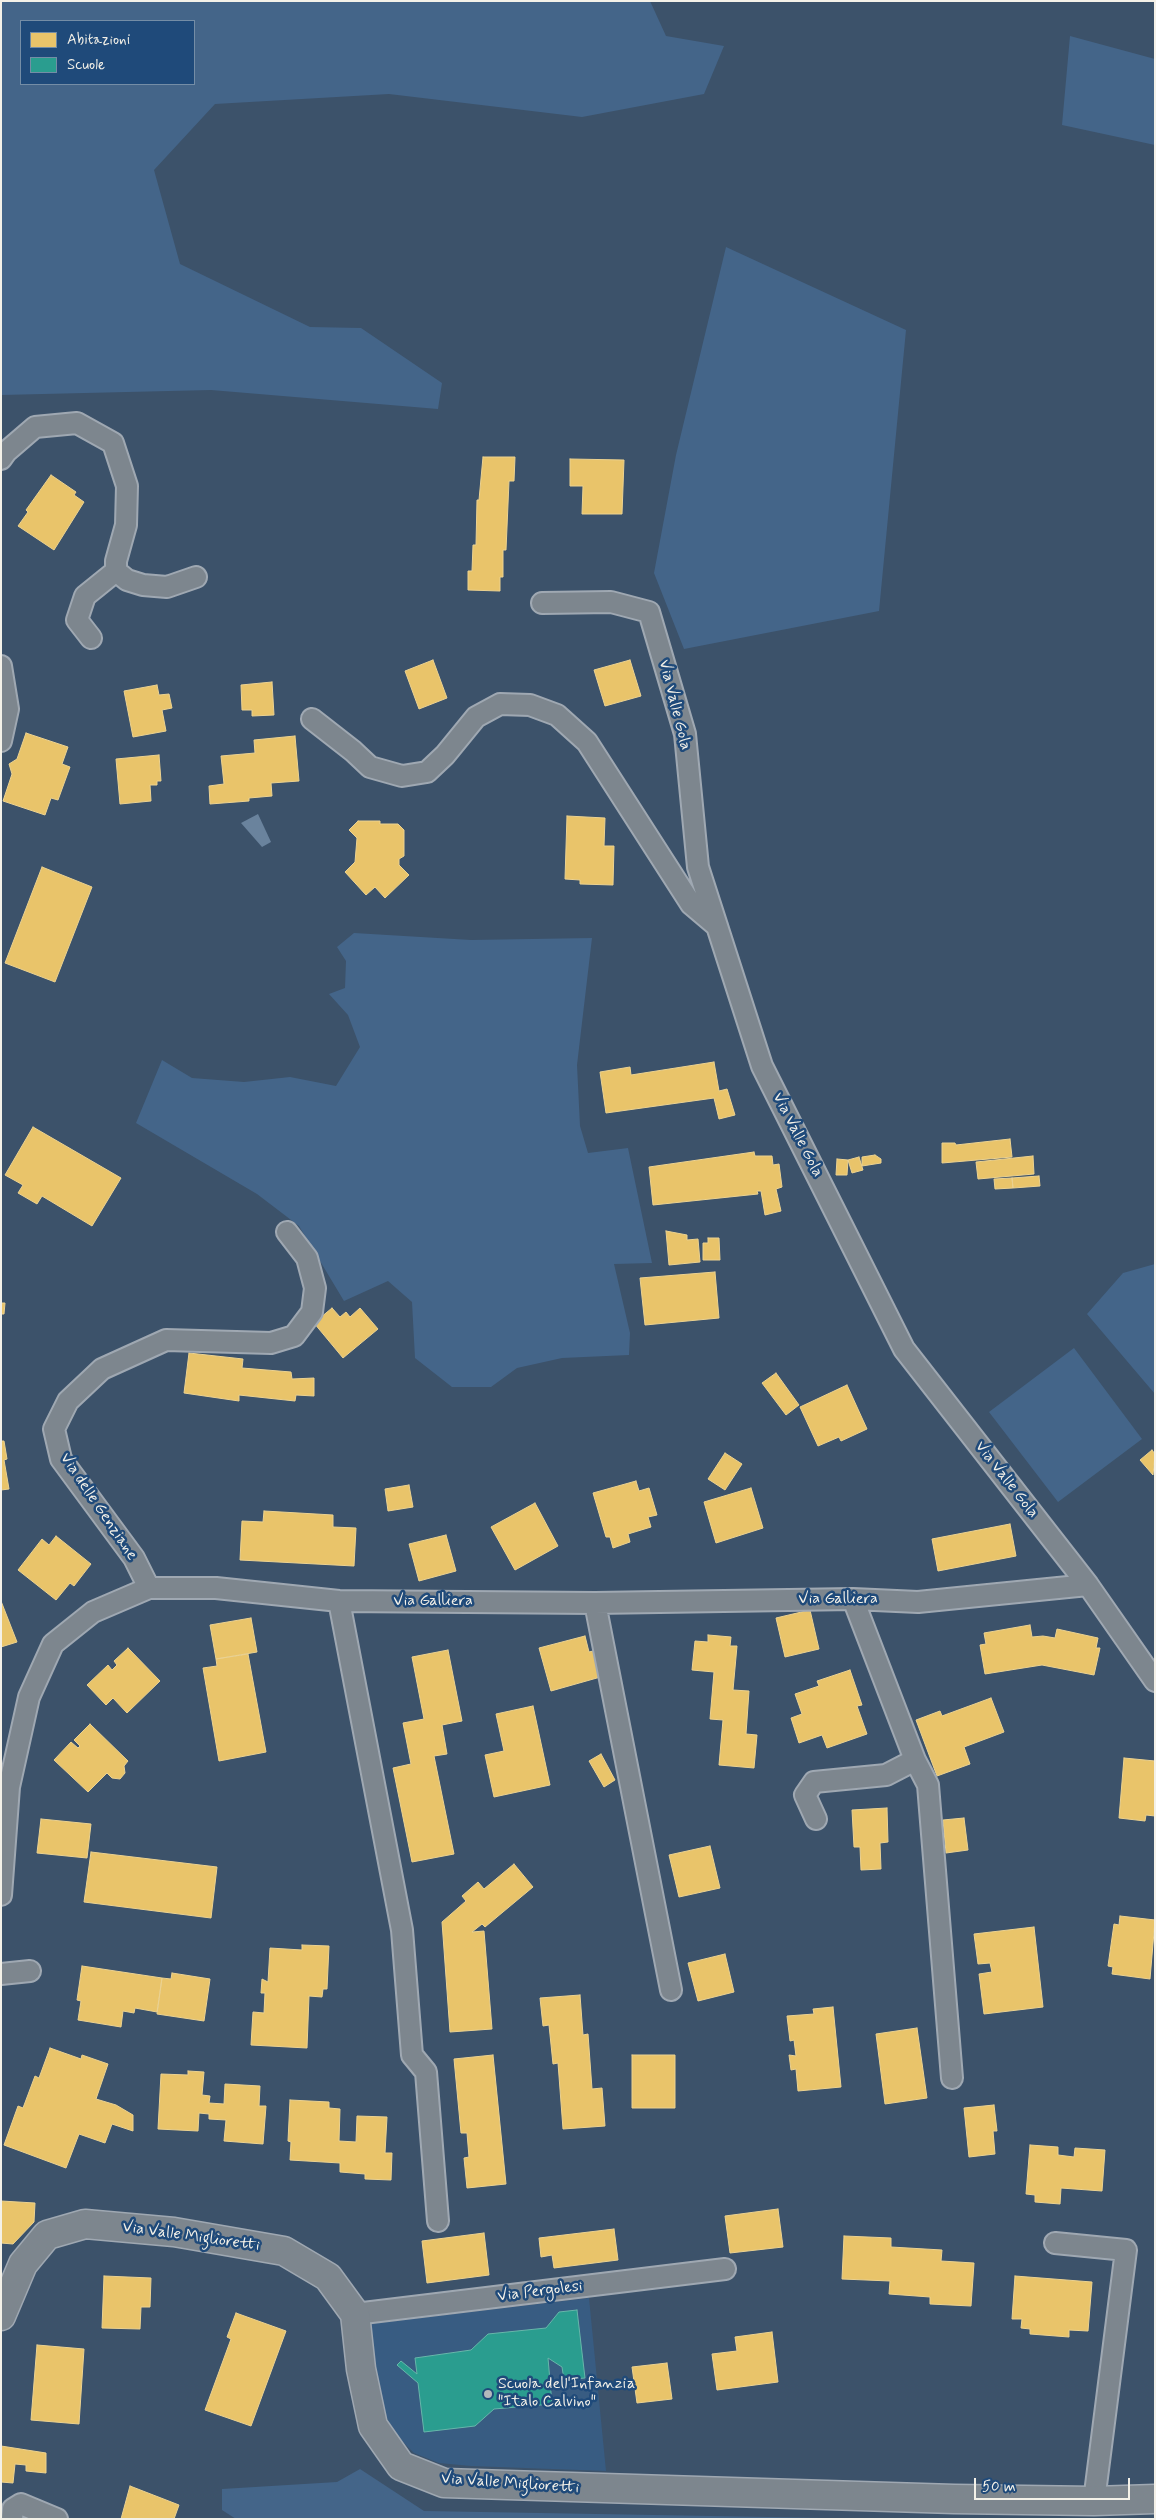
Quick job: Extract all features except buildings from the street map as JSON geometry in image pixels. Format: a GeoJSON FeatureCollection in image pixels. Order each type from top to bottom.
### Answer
{"type":"FeatureCollection","features":[{"type":"Feature","properties":{"kind":"street"},"geometry":{"type":"LineString","coordinates":[[1,460],[6,452],[35,427],[77,423],[113,443],[127,486],[126,525],[116,561],[116,571]]}},
{"type":"Feature","properties":{"kind":"street"},"geometry":{"type":"LineString","coordinates":[[116,571],[127,580],[167,587],[196,577]]}},
{"type":"Feature","properties":{"kind":"street"},"geometry":{"type":"LineString","coordinates":[[91,638],[77,620],[85,596],[116,571]]}},
{"type":"Feature","properties":{"kind":"street","name":"Via Valle Gola"},"geometry":{"type":"LineString","coordinates":[[542,603],[611,602],[649,612],[685,734],[698,867],[762,1066],[904,1349],[1088,1585],[1155,1681]]}},
{"type":"Feature","properties":{"kind":"street"},"geometry":{"type":"LineString","coordinates":[[1,666],[8,708],[1,741]]}},
{"type":"Feature","properties":{"kind":"street"},"geometry":{"type":"LineString","coordinates":[[312,719],[370,767],[402,776],[427,772],[445,755],[476,716],[500,704],[530,705],[557,716],[587,742],[691,904],[717,926]]}},
{"type":"Feature","properties":{"kind":"street","name":"Via delle Genziane"},"geometry":{"type":"LineString","coordinates":[[149,1588],[134,1558],[61,1458],[54,1429],[68,1402],[102,1369],[166,1340],[271,1343],[294,1336],[312,1312],[315,1288],[307,1258],[287,1232]]}},
{"type":"Feature","properties":{"kind":"street","name":"Via Galliera"},"geometry":{"type":"LineString","coordinates":[[1,1895],[7,1774],[30,1697],[53,1644],[93,1612],[149,1588],[216,1588],[339,1601],[595,1603],[853,1600],[918,1602],[1088,1585]]}},
{"type":"Feature","properties":{"kind":"street"},"geometry":{"type":"LineString","coordinates":[[853,1600],[915,1760],[928,1785],[952,2078]]}},
{"type":"Feature","properties":{"kind":"street"},"geometry":{"type":"LineString","coordinates":[[339,1601],[402,1930],[412,2055],[426,2072],[438,2221]]}},
{"type":"Feature","properties":{"kind":"street"},"geometry":{"type":"LineString","coordinates":[[595,1603],[671,1990]]}},
{"type":"Feature","properties":{"kind":"street"},"geometry":{"type":"LineString","coordinates":[[816,1819],[805,1795],[814,1782],[886,1775],[915,1760]]}},
{"type":"Feature","properties":{"kind":"street"},"geometry":{"type":"LineString","coordinates":[[1,1974],[30,1971]]}},
{"type":"Feature","properties":{"kind":"street","name":"Via Valle Miglioretti"},"geometry":{"type":"LineString","coordinates":[[1,2316],[22,2264],[47,2235],[86,2224],[174,2232],[284,2251],[328,2277],[355,2314],[361,2369],[373,2426],[400,2466],[444,2483],[954,2499],[1094,2501],[1155,2499]]}},
{"type":"Feature","properties":{"kind":"street"},"geometry":{"type":"LineString","coordinates":[[1055,2243],[1126,2250],[1094,2501]]}},
{"type":"Feature","properties":{"kind":"street","name":"Via Pergolesi"},"geometry":{"type":"LineString","coordinates":[[355,2314],[725,2269]]}},
{"type":"Feature","properties":{"kind":"street"},"geometry":{"type":"LineString","coordinates":[[12,2519],[13,2509],[21,2504],[57,2519]]}},
{"type":"Feature","properties":{"kind":"shaded area"},"geometry":{"type":"Polygon","coordinates":[[[1,1],[650,1],[666,36],[724,46],[704,94],[582,117],[389,94],[215,104],[154,170],[180,264],[310,327],[361,328],[442,383],[438,409],[211,390],[1,395],[1,1]]]}},
{"type":"Feature","properties":{"kind":"shaded area"},"geometry":{"type":"Polygon","coordinates":[[[1070,36],[1155,59],[1155,145],[1062,125],[1070,36]]]}},
{"type":"Feature","properties":{"kind":"shaded area"},"geometry":{"type":"Polygon","coordinates":[[[726,247],[906,330],[879,611],[684,649],[654,573],[676,455],[726,247]]]}},
{"type":"Feature","properties":{"kind":"shaded area"},"geometry":{"type":"Polygon","coordinates":[[[258,814],[271,842],[262,847],[241,823],[258,814]]]}},
{"type":"Feature","properties":{"kind":"shaded area"},"geometry":{"type":"Polygon","coordinates":[[[354,933],[471,940],[592,938],[577,1065],[580,1126],[588,1153],[628,1148],[652,1263],[614,1264],[630,1333],[629,1355],[562,1358],[517,1368],[491,1387],[452,1387],[415,1358],[412,1302],[388,1281],[344,1301],[299,1226],[257,1194],[136,1123],[162,1060],[192,1078],[244,1082],[290,1077],[336,1086],[360,1047],[348,1015],[329,994],[345,988],[346,961],[337,947],[354,933]]]}},
{"type":"Feature","properties":{"kind":"shaded area"},"geometry":{"type":"Polygon","coordinates":[[[1155,1264],[1155,1394],[1087,1314],[1123,1273],[1155,1264]]]}},
{"type":"Feature","properties":{"kind":"shaded area"},"geometry":{"type":"Polygon","coordinates":[[[1074,1348],[1142,1439],[1058,1502],[989,1412],[1074,1348]]]}},
{"type":"Feature","properties":{"kind":"shaded area","name":"Scuola dell'Infanzia \"Italo Calvino\""},"geometry":{"type":"Polygon","coordinates":[[[589,2298],[606,2471],[439,2463],[414,2453],[395,2434],[382,2408],[375,2379],[369,2324],[589,2298]]]}},
{"type":"Feature","properties":{"kind":"shaded area"},"geometry":{"type":"Polygon","coordinates":[[[360,2469],[424,2511],[885,2519],[236,2519],[222,2510],[222,2489],[337,2482],[360,2469]]]}},
{"type":"Feature","properties":{"kind":"place","name":"Scuola dell'Infanzia \"Italo Calvino\""},"geometry":{"type":"Point","coordinates":[488,2394]}}]}
